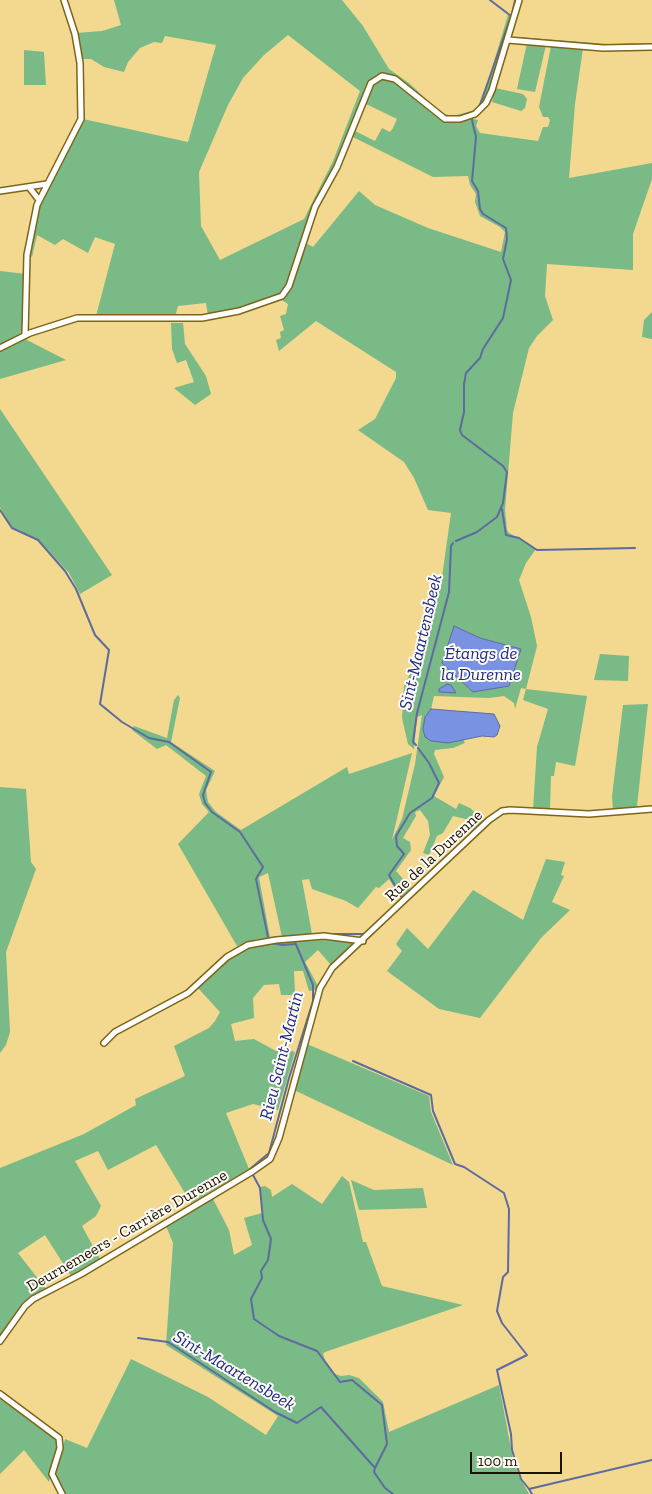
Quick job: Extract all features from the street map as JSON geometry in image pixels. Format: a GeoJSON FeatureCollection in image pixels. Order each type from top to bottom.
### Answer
{"type":"FeatureCollection","features":[{"type":"Feature","properties":{"kind":"street"},"geometry":{"type":"LineString","coordinates":[[25,335],[27,255],[39,200],[81,119],[80,63],[75,34],[64,0]]}},
{"type":"Feature","properties":{"kind":"street"},"geometry":{"type":"LineString","coordinates":[[0,348],[25,335],[84,318],[169,320],[209,317],[239,311],[280,297],[289,286],[311,216],[337,167],[366,93],[374,80],[382,76],[395,79],[445,119],[460,119],[476,114],[486,103],[492,90],[519,0]]}},
{"type":"Feature","properties":{"kind":"street"},"geometry":{"type":"LineString","coordinates":[[508,40],[603,48],[652,46]]}},
{"type":"Feature","properties":{"kind":"street"},"geometry":{"type":"LineString","coordinates":[[0,191],[47,184]]}},
{"type":"Feature","properties":{"kind":"street"},"geometry":{"type":"LineString","coordinates":[[29,187],[39,200]]}},
{"type":"Feature","properties":{"kind":"street","name":"Rue de la Durenne"},"geometry":{"type":"LineString","coordinates":[[253,1171],[270,1159],[274,1152],[320,988],[332,968],[363,941],[489,820],[502,811],[589,814],[652,809]]}},
{"type":"Feature","properties":{"kind":"street"},"geometry":{"type":"LineString","coordinates":[[104,1043],[115,1032],[188,993],[239,949],[255,943],[324,936],[363,941]]}},
{"type":"Feature","properties":{"kind":"street","name":"Deurnemeers - Carrière Durenne"},"geometry":{"type":"LineString","coordinates":[[0,1341],[25,1306],[33,1299],[81,1274],[253,1171]]}},
{"type":"Feature","properties":{"kind":"street"},"geometry":{"type":"LineString","coordinates":[[0,1394],[59,1438],[60,1448],[52,1474],[62,1494]]}},
{"type":"Feature","properties":{"kind":"green space"},"geometry":{"type":"Polygon","coordinates":[[[114,0],[342,0],[363,26],[389,69],[409,83],[441,113],[453,116],[475,110],[479,104],[508,15],[513,17],[490,91],[476,111],[461,117],[449,118],[437,113],[398,78],[380,74],[370,81],[335,166],[311,211],[282,294],[251,306],[208,316],[206,303],[178,306],[175,317],[96,316],[115,244],[95,237],[88,253],[63,239],[55,245],[37,235],[32,257],[29,255],[37,209],[83,119],[188,142],[216,45],[165,36],[162,43],[154,42],[140,48],[128,62],[124,72],[104,67],[91,59],[82,59],[76,33],[102,31],[121,25],[114,0]],[[288,35],[264,55],[243,78],[228,105],[199,172],[201,226],[220,260],[304,219],[333,161],[360,91],[288,35]]]}},
{"type":"Feature","properties":{"kind":"green space"},"geometry":{"type":"Polygon","coordinates":[[[516,37],[609,44],[641,43],[652,45],[609,46],[517,39],[516,37]]]}},
{"type":"Feature","properties":{"kind":"green space"},"geometry":{"type":"Polygon","coordinates":[[[527,43],[546,45],[535,92],[517,89],[527,43]]]}},
{"type":"Feature","properties":{"kind":"green space"},"geometry":{"type":"Polygon","coordinates":[[[551,46],[583,48],[575,104],[569,178],[652,163],[652,179],[633,234],[633,270],[547,264],[545,296],[553,320],[537,336],[529,348],[513,413],[505,510],[509,533],[536,549],[526,563],[519,580],[531,617],[537,646],[526,689],[521,688],[515,709],[514,703],[504,696],[489,698],[434,696],[431,709],[425,718],[448,743],[463,739],[465,743],[453,748],[435,750],[434,754],[444,777],[434,796],[456,809],[459,803],[470,808],[484,820],[471,832],[469,829],[473,823],[470,820],[453,816],[443,833],[437,836],[429,855],[423,853],[430,835],[428,821],[420,810],[415,812],[416,816],[403,838],[410,842],[411,850],[396,871],[411,888],[401,898],[389,879],[379,888],[376,887],[358,908],[346,901],[312,889],[309,879],[302,880],[312,934],[282,937],[268,873],[259,877],[270,938],[257,939],[237,946],[178,844],[209,812],[202,804],[199,794],[206,776],[166,745],[157,749],[132,730],[134,726],[167,738],[174,700],[178,695],[180,698],[171,742],[215,771],[206,790],[208,802],[216,812],[241,830],[347,767],[349,774],[412,753],[392,840],[402,819],[415,764],[422,715],[417,717],[414,749],[408,744],[402,718],[404,686],[429,635],[441,584],[451,513],[428,510],[414,478],[404,462],[358,430],[375,419],[396,378],[396,372],[316,321],[279,351],[276,340],[281,338],[280,332],[284,330],[280,316],[286,314],[288,304],[280,299],[288,293],[304,242],[313,247],[359,191],[375,205],[428,228],[501,252],[505,232],[500,227],[480,216],[475,202],[476,194],[470,185],[468,176],[433,177],[351,136],[353,130],[375,141],[382,128],[390,132],[393,128],[397,119],[364,103],[371,86],[379,79],[391,78],[409,90],[432,113],[444,121],[468,118],[478,120],[476,126],[480,133],[538,141],[543,127],[548,127],[550,120],[548,117],[543,117],[539,107],[551,46]],[[454,627],[442,664],[521,649],[480,638],[454,627]]]}},
{"type":"Feature","properties":{"kind":"green space"},"geometry":{"type":"Polygon","coordinates":[[[24,50],[44,52],[46,85],[24,85],[24,50]]]}},
{"type":"Feature","properties":{"kind":"green space"},"geometry":{"type":"Polygon","coordinates":[[[495,88],[523,94],[527,99],[525,108],[521,111],[492,102],[495,88]]]}},
{"type":"Feature","properties":{"kind":"green space"},"geometry":{"type":"Polygon","coordinates":[[[0,271],[26,274],[22,331],[16,338],[0,346],[0,271]]]}},
{"type":"Feature","properties":{"kind":"green space"},"geometry":{"type":"Polygon","coordinates":[[[652,312],[652,339],[642,337],[644,320],[652,312]]]}},
{"type":"Feature","properties":{"kind":"green space"},"geometry":{"type":"Polygon","coordinates":[[[171,323],[183,323],[185,344],[206,376],[211,394],[195,405],[174,388],[194,382],[186,360],[177,363],[172,349],[171,323]]]}},
{"type":"Feature","properties":{"kind":"green space"},"geometry":{"type":"Polygon","coordinates":[[[26,337],[27,340],[66,360],[0,379],[0,349],[26,337]]]}},
{"type":"Feature","properties":{"kind":"green space"},"geometry":{"type":"Polygon","coordinates":[[[0,409],[112,575],[80,594],[69,573],[40,541],[12,527],[0,507],[0,409]]]}},
{"type":"Feature","properties":{"kind":"green space"},"geometry":{"type":"Polygon","coordinates":[[[600,654],[629,656],[628,681],[594,680],[600,654]]]}},
{"type":"Feature","properties":{"kind":"green space"},"geometry":{"type":"Polygon","coordinates":[[[526,689],[587,696],[575,766],[556,762],[554,776],[551,776],[550,808],[560,810],[533,809],[537,747],[548,709],[523,700],[526,689]]]}},
{"type":"Feature","properties":{"kind":"green space"},"geometry":{"type":"Polygon","coordinates":[[[648,704],[637,806],[630,808],[644,808],[613,811],[612,796],[623,705],[648,704]]]}},
{"type":"Feature","properties":{"kind":"green space"},"geometry":{"type":"Polygon","coordinates":[[[0,787],[26,789],[31,862],[36,869],[6,952],[10,1032],[6,1045],[0,1053],[0,787]]]}},
{"type":"Feature","properties":{"kind":"green space"},"geometry":{"type":"Polygon","coordinates":[[[546,859],[565,862],[561,875],[564,876],[552,902],[570,910],[541,938],[480,1018],[439,1009],[387,971],[402,951],[396,944],[407,928],[428,949],[473,890],[523,920],[546,859]]]}},
{"type":"Feature","properties":{"kind":"green space"},"geometry":{"type":"Polygon","coordinates":[[[268,941],[354,941],[354,943],[331,965],[318,950],[305,962],[318,986],[316,990],[309,991],[303,971],[294,971],[295,995],[281,995],[279,984],[264,985],[253,998],[254,1018],[231,1024],[235,1041],[254,1039],[276,1051],[278,1046],[295,1052],[278,1110],[253,1104],[226,1113],[249,1169],[191,1203],[156,1145],[108,1170],[98,1151],[75,1161],[101,1206],[96,1216],[82,1226],[100,1259],[71,1276],[45,1235],[18,1253],[46,1289],[24,1302],[0,1335],[0,1168],[84,1134],[136,1105],[135,1099],[185,1076],[174,1046],[209,1028],[215,1021],[220,1012],[198,988],[230,957],[247,946],[268,941]]]}},
{"type":"Feature","properties":{"kind":"green space"},"geometry":{"type":"Polygon","coordinates":[[[307,1044],[429,1096],[431,1112],[453,1165],[294,1090],[307,1044]]]}},
{"type":"Feature","properties":{"kind":"green space"},"geometry":{"type":"Polygon","coordinates":[[[342,1176],[349,1182],[363,1242],[366,1242],[382,1286],[463,1305],[325,1352],[323,1354],[325,1360],[335,1374],[359,1378],[383,1402],[389,1432],[499,1385],[513,1459],[518,1474],[529,1494],[64,1494],[56,1474],[65,1439],[87,1448],[131,1359],[208,1397],[266,1435],[278,1416],[166,1345],[173,1243],[166,1226],[152,1234],[212,1197],[229,1230],[234,1255],[252,1245],[244,1218],[262,1213],[260,1187],[265,1186],[271,1190],[272,1197],[292,1184],[322,1204],[342,1176]]]}},
{"type":"Feature","properties":{"kind":"green space"},"geometry":{"type":"Polygon","coordinates":[[[351,1180],[374,1190],[423,1188],[427,1208],[359,1210],[351,1180]]]}},
{"type":"Feature","properties":{"kind":"green space"},"geometry":{"type":"Polygon","coordinates":[[[0,1399],[56,1439],[56,1450],[49,1482],[24,1450],[0,1474],[0,1399]]]}},
{"type":"Feature","properties":{"kind":"water","name":"Étangs de la Durenne"},"geometry":{"type":"Polygon","coordinates":[[[454,626],[480,638],[521,649],[509,686],[473,692],[442,663],[454,626]]]}},
{"type":"Feature","properties":{"kind":"water"},"geometry":{"type":"Polygon","coordinates":[[[447,684],[451,685],[456,693],[439,692],[439,689],[447,684]]]}},
{"type":"Feature","properties":{"kind":"water","name":"Étangs de la Durenne"},"geometry":{"type":"Polygon","coordinates":[[[431,709],[494,714],[500,726],[497,735],[494,737],[482,736],[448,743],[431,741],[425,737],[423,729],[425,717],[431,709]]]}},
{"type":"Feature","properties":{"kind":"waterway"},"geometry":{"type":"LineString","coordinates":[[480,105],[511,16],[490,0]]}},
{"type":"Feature","properties":{"kind":"waterway"},"geometry":{"type":"LineString","coordinates":[[512,15],[515,0]]}},
{"type":"Feature","properties":{"kind":"waterway"},"geometry":{"type":"LineString","coordinates":[[456,541],[477,532],[497,517],[503,503],[507,472],[503,466],[462,435],[460,430],[464,412],[466,373],[480,358],[483,349],[503,318],[511,280],[503,259],[507,239],[506,228],[483,214],[480,209],[478,191],[472,181],[476,137],[472,120]]}},
{"type":"Feature","properties":{"kind":"waterway"},"geometry":{"type":"LineString","coordinates":[[502,509],[506,535],[519,538],[537,550],[635,548]]}},
{"type":"Feature","properties":{"kind":"waterway"},"geometry":{"type":"LineString","coordinates":[[0,510],[12,528],[38,540],[65,571],[76,589],[95,635],[109,650],[100,704],[122,722],[149,738],[169,742],[211,772],[203,795],[205,803],[212,812],[240,832],[263,867],[256,879],[268,937]]}},
{"type":"Feature","properties":{"kind":"waterway","name":"Sint-Maartensbeek"},"geometry":{"type":"LineString","coordinates":[[416,745],[413,742],[417,713],[449,592],[451,546],[453,543]]}},
{"type":"Feature","properties":{"kind":"waterway"},"geometry":{"type":"LineString","coordinates":[[389,911],[402,898],[389,875],[404,854],[397,846],[396,836],[410,813],[432,798],[439,783],[429,763],[418,748]]}},
{"type":"Feature","properties":{"kind":"waterway","name":"Rieu Saint-Martin"},"geometry":{"type":"LineString","coordinates":[[330,934],[365,934]]}},
{"type":"Feature","properties":{"kind":"waterway","name":"Rieu Saint-Martin"},"geometry":{"type":"LineString","coordinates":[[250,1169],[269,1153],[289,1078],[313,1001],[313,985],[295,942]]}},
{"type":"Feature","properties":{"kind":"waterway"},"geometry":{"type":"LineString","coordinates":[[272,943],[282,945],[295,944]]}},
{"type":"Feature","properties":{"kind":"waterway"},"geometry":{"type":"LineString","coordinates":[[353,1061],[431,1095],[433,1111],[455,1164],[464,1167],[504,1193],[509,1209],[508,1272],[503,1277],[497,1311],[502,1323],[527,1355],[497,1370],[511,1434],[512,1450],[521,1479],[529,1489]]}},
{"type":"Feature","properties":{"kind":"waterway","name":"Rieu Saint-Martin"},"geometry":{"type":"LineString","coordinates":[[253,1175],[260,1188],[263,1220],[271,1239],[268,1260],[261,1271],[262,1278],[251,1299],[254,1319],[279,1336],[317,1351],[340,1382],[352,1380],[382,1405],[387,1444],[375,1468]]}},
{"type":"Feature","properties":{"kind":"waterway","name":"Sint-Maartensbeek"},"geometry":{"type":"LineString","coordinates":[[138,1338],[168,1342],[275,1412],[297,1423],[321,1407],[375,1468],[374,1472],[385,1488],[393,1494]]}},
{"type":"Feature","properties":{"kind":"waterway"},"geometry":{"type":"LineString","coordinates":[[532,1494],[529,1489],[652,1460]]}}]}
